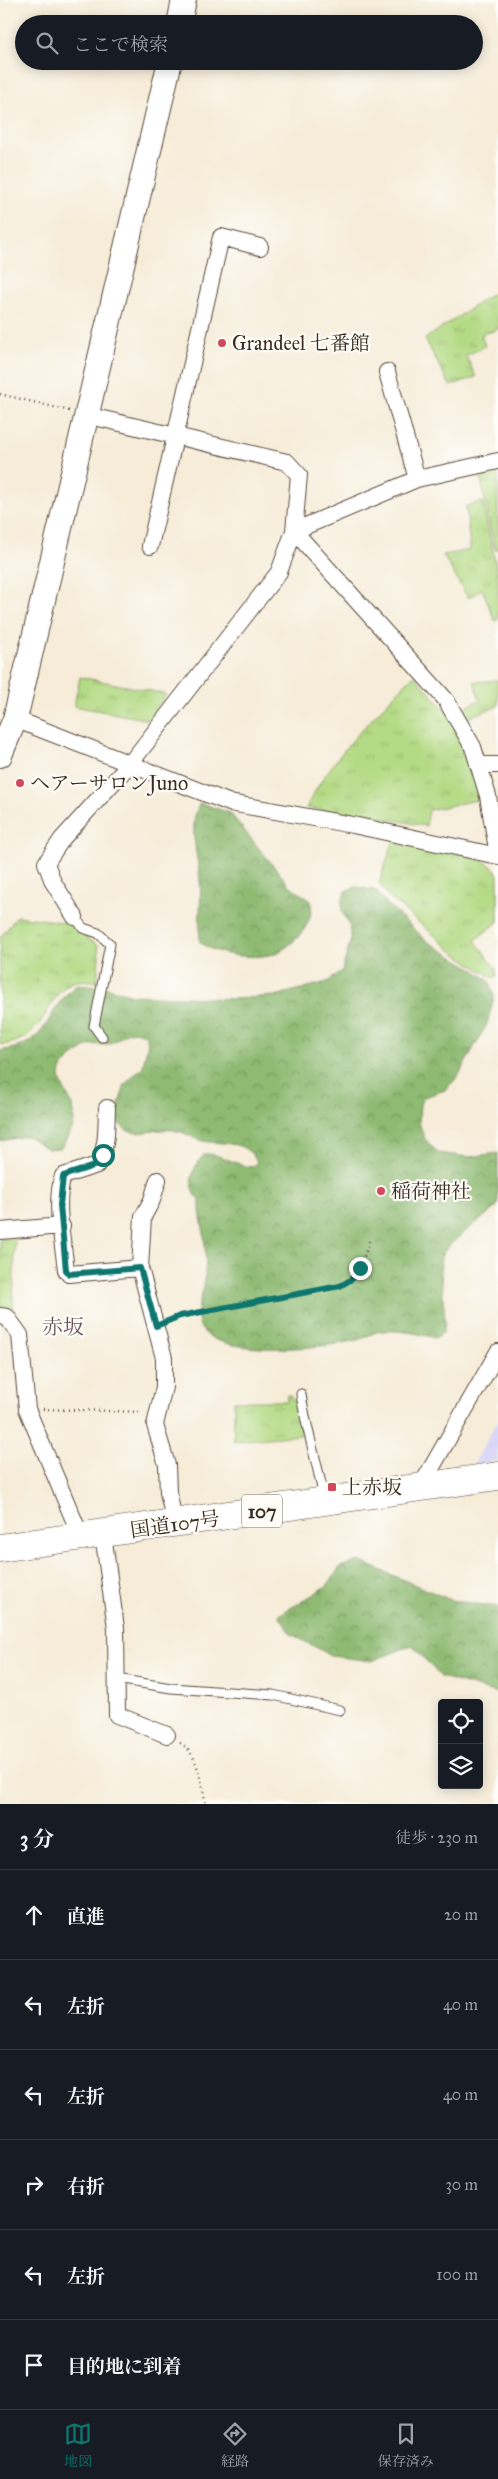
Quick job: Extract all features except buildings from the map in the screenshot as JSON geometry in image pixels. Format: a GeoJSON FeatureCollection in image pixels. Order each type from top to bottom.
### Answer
{"type":"FeatureCollection","features":[{"type":"Feature","properties":{"kind":"highway","name":"国道107号"},"geometry":{"type":"LineString","coordinates":[[0,1548],[498,1476]]}},
{"type":"Feature","properties":{"kind":"street"},"geometry":{"type":"LineString","coordinates":[[181,15],[184,0]]}},
{"type":"Feature","properties":{"kind":"street"},"geometry":{"type":"LineString","coordinates":[[0,755],[7,717],[86,415],[168,70]]}},
{"type":"Feature","properties":{"kind":"street"},"geometry":{"type":"LineString","coordinates":[[150,546],[220,238],[260,247]]}},
{"type":"Feature","properties":{"kind":"street"},"geometry":{"type":"LineString","coordinates":[[387,372],[417,479]]}},
{"type":"Feature","properties":{"kind":"street"},"geometry":{"type":"LineString","coordinates":[[76,917],[53,882],[46,863],[62,839],[129,765],[279,572],[294,531],[299,475],[287,462],[86,415]]}},
{"type":"Feature","properties":{"kind":"street"},"geometry":{"type":"LineString","coordinates":[[294,531],[417,479],[498,461]]}},
{"type":"Feature","properties":{"kind":"street"},"geometry":{"type":"LineString","coordinates":[[7,717],[230,803],[353,824],[498,856],[488,796],[478,765],[472,748],[446,700],[294,531]]}},
{"type":"Feature","properties":{"kind":"street"},"geometry":{"type":"LineString","coordinates":[[478,765],[498,765]]}},
{"type":"Feature","properties":{"kind":"street"},"geometry":{"type":"LineString","coordinates":[[107,1108],[106,1143],[103,1155],[97,1165],[63,1176],[60,1205],[66,1270],[69,1274],[140,1268]]}},
{"type":"Feature","properties":{"kind":"street"},"geometry":{"type":"LineString","coordinates":[[158,1180],[152,1200],[143,1217],[140,1268],[164,1358],[164,1387],[154,1426],[167,1465],[168,1492],[175,1524]]}},
{"type":"Feature","properties":{"kind":"street"},"geometry":{"type":"LineString","coordinates":[[0,1231],[62,1226]]}},
{"type":"Feature","properties":{"kind":"street"},"geometry":{"type":"LineString","coordinates":[[0,1316],[7,1317],[20,1335],[26,1409],[92,1535],[116,1628],[118,1715],[167,1736]]}},
{"type":"Feature","properties":{"kind":"street"},"geometry":{"type":"LineString","coordinates":[[421,1486],[498,1352]]}},
{"type":"Feature","properties":{"kind":"lane"},"geometry":{"type":"LineString","coordinates":[[76,917],[83,928],[98,933],[110,944],[94,1026],[102,1037]]}},
{"type":"Feature","properties":{"kind":"lane"},"geometry":{"type":"LineString","coordinates":[[301,1394],[306,1428],[317,1460],[324,1501]]}},
{"type":"Feature","properties":{"kind":"lane"},"geometry":{"type":"LineString","coordinates":[[117,1680],[171,1688],[273,1695],[340,1710]]}},
{"type":"Feature","properties":{"kind":"path"},"geometry":{"type":"LineString","coordinates":[[0,394],[86,415]]}},
{"type":"Feature","properties":{"kind":"path"},"geometry":{"type":"LineString","coordinates":[[156,1326],[180,1316],[340,1286],[352,1279],[360,1268],[370,1239]]}},
{"type":"Feature","properties":{"kind":"path"},"geometry":{"type":"LineString","coordinates":[[26,1409],[157,1412]]}},
{"type":"Feature","properties":{"kind":"path"},"geometry":{"type":"LineString","coordinates":[[167,1736],[188,1748],[194,1759],[206,1804]]}},
{"type":"Feature","properties":{"kind":"shaded area"},"geometry":{"type":"Polygon","coordinates":[[[498,1420],[498,1461],[474,1464],[498,1420]]]}},
{"type":"Feature","properties":{"kind":"green space"},"geometry":{"type":"Polygon","coordinates":[[[498,290],[498,329],[481,335],[485,346],[466,356],[476,377],[450,386],[425,339],[498,290]]]}},
{"type":"Feature","properties":{"kind":"green space"},"geometry":{"type":"Polygon","coordinates":[[[498,467],[498,549],[495,550],[479,470],[498,467]]]}},
{"type":"Feature","properties":{"kind":"green space"},"geometry":{"type":"Polygon","coordinates":[[[483,502],[498,577],[498,620],[495,621],[482,589],[468,598],[443,555],[470,550],[466,506],[483,502]]]}},
{"type":"Feature","properties":{"kind":"green space"},"geometry":{"type":"Polygon","coordinates":[[[414,675],[450,715],[472,763],[482,799],[429,810],[426,826],[371,816],[306,808],[316,789],[341,754],[414,675]]]}},
{"type":"Feature","properties":{"kind":"green space"},"geometry":{"type":"Polygon","coordinates":[[[80,677],[166,694],[149,720],[74,706],[80,677]]]}},
{"type":"Feature","properties":{"kind":"green space"},"geometry":{"type":"Polygon","coordinates":[[[498,680],[498,706],[465,719],[460,710],[480,700],[474,682],[498,680]]]}},
{"type":"Feature","properties":{"kind":"green space"},"geometry":{"type":"Polygon","coordinates":[[[200,803],[230,813],[289,885],[311,901],[312,909],[303,931],[292,943],[278,952],[260,956],[238,956],[216,951],[200,942],[200,888],[194,840],[194,821],[200,803]]]}},
{"type":"Feature","properties":{"kind":"green space"},"geometry":{"type":"Polygon","coordinates":[[[394,840],[468,855],[493,867],[498,875],[498,922],[475,940],[496,969],[497,977],[491,977],[455,953],[387,895],[379,883],[394,840]]]}},
{"type":"Feature","properties":{"kind":"green space"},"geometry":{"type":"Polygon","coordinates":[[[357,887],[375,890],[388,905],[428,942],[475,970],[490,982],[494,997],[487,1024],[457,1078],[445,1090],[424,1097],[420,1104],[419,1123],[425,1139],[438,1153],[469,1157],[498,1153],[498,1205],[450,1245],[441,1257],[445,1323],[443,1333],[435,1338],[408,1332],[389,1331],[379,1332],[343,1343],[298,1348],[248,1347],[226,1343],[210,1336],[200,1326],[198,1321],[198,1310],[205,1279],[205,1247],[200,1201],[195,1196],[192,1178],[200,1159],[205,1154],[216,1155],[252,1167],[257,1162],[252,1155],[240,1146],[203,1141],[174,1130],[141,1133],[121,1126],[115,1118],[125,1084],[143,1066],[148,1042],[145,1034],[133,1031],[114,1042],[86,1047],[63,1067],[60,1074],[61,1081],[74,1112],[74,1121],[71,1132],[61,1148],[48,1149],[27,1136],[0,1141],[0,1051],[18,1047],[39,1034],[57,1006],[77,985],[108,988],[133,995],[233,999],[275,996],[327,982],[342,971],[351,939],[349,924],[342,912],[342,899],[347,890],[357,887]]]}},
{"type":"Feature","properties":{"kind":"green space"},"geometry":{"type":"Polygon","coordinates":[[[17,916],[69,923],[79,933],[98,945],[97,982],[77,981],[67,985],[59,993],[39,1024],[29,1034],[17,1041],[0,1045],[0,938],[17,916]]]}},
{"type":"Feature","properties":{"kind":"green space"},"geometry":{"type":"Polygon","coordinates":[[[15,1238],[13,1310],[0,1310],[0,1239],[15,1238]]]}},
{"type":"Feature","properties":{"kind":"green space"},"geometry":{"type":"Polygon","coordinates":[[[288,1395],[297,1407],[301,1435],[234,1441],[234,1401],[287,1401],[288,1395]]]}},
{"type":"Feature","properties":{"kind":"green space"},"geometry":{"type":"Polygon","coordinates":[[[359,1561],[451,1600],[498,1607],[498,1693],[441,1677],[412,1645],[372,1661],[332,1656],[291,1634],[279,1615],[327,1586],[340,1567],[359,1561]]]}},
{"type":"Feature","properties":{"kind":"place","name":"Grandeel 七番館"},"geometry":{"type":"Point","coordinates":[222,343]}},
{"type":"Feature","properties":{"kind":"place","name":"ヘアーサロンJuno"},"geometry":{"type":"Point","coordinates":[20,783]}},
{"type":"Feature","properties":{"kind":"place","name":"稲荷神社"},"geometry":{"type":"Point","coordinates":[381,1191]}},
{"type":"Feature","properties":{"kind":"place","name":"上赤坂"},"geometry":{"type":"Point","coordinates":[332,1487]}},
{"type":"Feature","properties":{"kind":"district","name":"赤坂"},"geometry":{"type":"Point","coordinates":[63,1327]}},
{"type":"Feature","properties":{"kind":"route"},"geometry":{"type":"LineString","coordinates":[[103,1155],[97,1165],[74,1171],[63,1176],[61,1181],[60,1205],[66,1270],[69,1274],[140,1268],[156,1326],[180,1316],[340,1286],[352,1279],[360,1268]]}}]}
